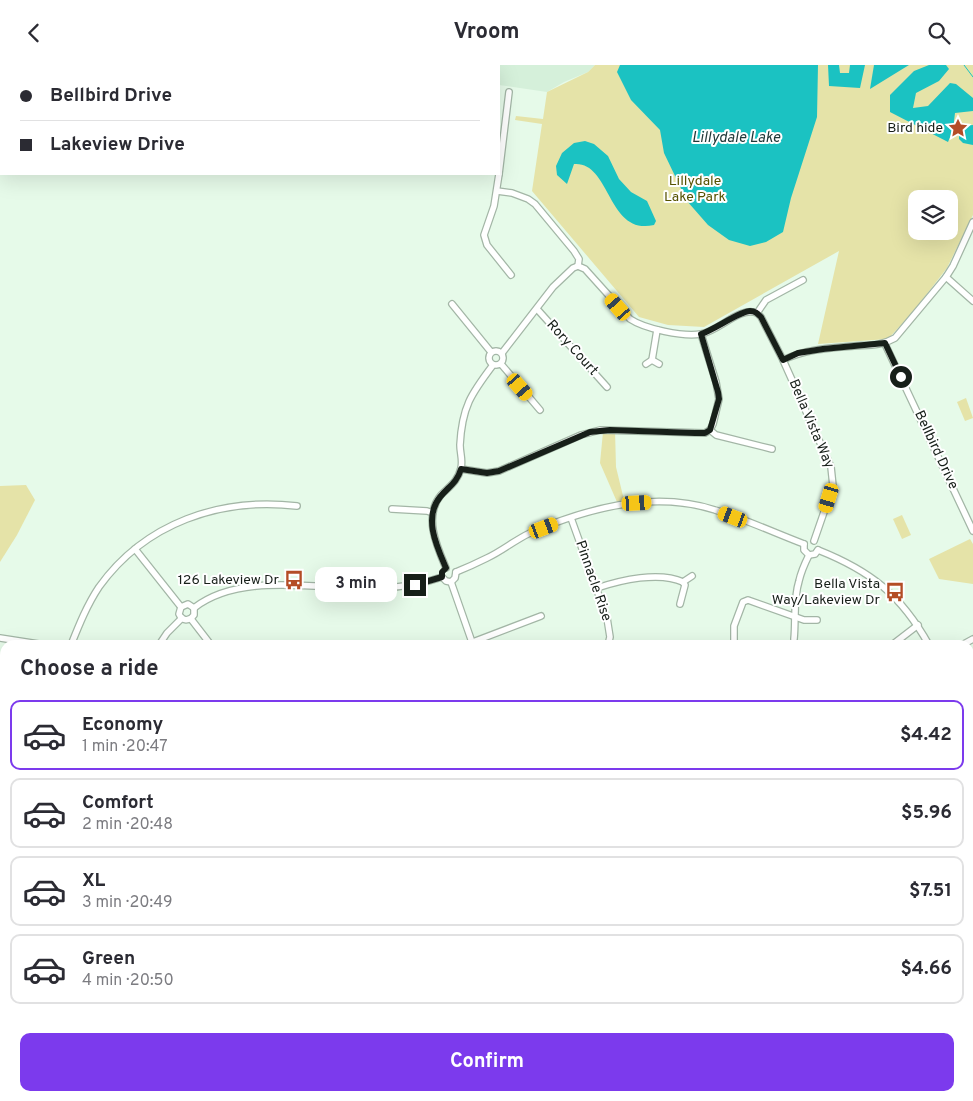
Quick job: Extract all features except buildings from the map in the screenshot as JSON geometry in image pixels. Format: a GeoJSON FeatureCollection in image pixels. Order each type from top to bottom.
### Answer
{"type":"FeatureCollection","features":[{"type":"Feature","properties":{"kind":"street"},"geometry":{"type":"LineString","coordinates":[[500,166],[509,92]]}},
{"type":"Feature","properties":{"kind":"street"},"geometry":{"type":"LineString","coordinates":[[499,175],[494,206],[485,229],[484,240],[511,275]]}},
{"type":"Feature","properties":{"kind":"street"},"geometry":{"type":"LineString","coordinates":[[497,191],[520,195],[535,204],[579,259],[578,266],[559,280],[502,353],[503,361],[501,364]]}},
{"type":"Feature","properties":{"kind":"street"},"geometry":{"type":"LineString","coordinates":[[783,360],[798,353],[885,343],[895,338],[946,277],[973,222]]}},
{"type":"Feature","properties":{"kind":"street"},"geometry":{"type":"LineString","coordinates":[[578,266],[585,269],[630,319],[637,324],[657,330],[701,334],[709,332],[747,311],[757,313],[766,300],[803,280]]}},
{"type":"Feature","properties":{"kind":"street"},"geometry":{"type":"LineString","coordinates":[[946,277],[973,301]]}},
{"type":"Feature","properties":{"kind":"street"},"geometry":{"type":"LineString","coordinates":[[452,304],[491,352]]}},
{"type":"Feature","properties":{"kind":"street","name":"Rory Court"},"geometry":{"type":"LineString","coordinates":[[537,309],[607,387]]}},
{"type":"Feature","properties":{"kind":"street","name":"Bella Vista Way"},"geometry":{"type":"LineString","coordinates":[[757,313],[761,317],[783,360],[828,458],[833,477],[830,494],[814,541]]}},
{"type":"Feature","properties":{"kind":"street"},"geometry":{"type":"LineString","coordinates":[[652,360],[657,330]]}},
{"type":"Feature","properties":{"kind":"street"},"geometry":{"type":"LineString","coordinates":[[461,469],[487,473],[499,471],[581,435],[600,430],[705,433],[710,430],[719,399],[701,334]]}},
{"type":"Feature","properties":{"kind":"street","name":"Bellbird Drive"},"geometry":{"type":"LineString","coordinates":[[885,343],[973,531]]}},
{"type":"Feature","properties":{"kind":"street"},"geometry":{"type":"LineString","coordinates":[[491,352],[502,353]]}},
{"type":"Feature","properties":{"kind":"street"},"geometry":{"type":"LineString","coordinates":[[491,352],[489,361],[493,365]]}},
{"type":"Feature","properties":{"kind":"street"},"geometry":{"type":"LineString","coordinates":[[646,363],[652,360]]}},
{"type":"Feature","properties":{"kind":"street"},"geometry":{"type":"LineString","coordinates":[[652,360],[659,364]]}},
{"type":"Feature","properties":{"kind":"street"},"geometry":{"type":"LineString","coordinates":[[446,568],[437,547],[432,523],[433,513],[437,501],[456,481],[461,469],[460,444],[466,407],[473,391],[493,365],[501,364]]}},
{"type":"Feature","properties":{"kind":"street"},"geometry":{"type":"LineString","coordinates":[[501,364],[540,410]]}},
{"type":"Feature","properties":{"kind":"street"},"geometry":{"type":"LineString","coordinates":[[710,430],[716,435],[772,449]]}},
{"type":"Feature","properties":{"kind":"street"},"geometry":{"type":"LineString","coordinates":[[456,572],[488,558],[525,535],[585,512],[626,503],[670,503],[715,510],[804,544]]}},
{"type":"Feature","properties":{"kind":"street"},"geometry":{"type":"LineString","coordinates":[[73,640],[98,588],[122,560],[166,528],[192,516],[246,504],[296,506]]}},
{"type":"Feature","properties":{"kind":"street"},"geometry":{"type":"LineString","coordinates":[[392,509],[433,513]]}},
{"type":"Feature","properties":{"kind":"street","name":"Pinnacle Rise"},"geometry":{"type":"LineString","coordinates":[[571,518],[597,588],[609,628],[609,640]]}},
{"type":"Feature","properties":{"kind":"street"},"geometry":{"type":"LineString","coordinates":[[808,555],[804,550],[804,544],[808,540],[814,541],[818,545],[818,550]]}},
{"type":"Feature","properties":{"kind":"street"},"geometry":{"type":"LineString","coordinates":[[135,549],[181,607]]}},
{"type":"Feature","properties":{"kind":"street"},"geometry":{"type":"LineString","coordinates":[[808,555],[815,554],[818,550]]}},
{"type":"Feature","properties":{"kind":"street"},"geometry":{"type":"LineString","coordinates":[[818,550],[849,563],[884,586],[904,606],[926,640]]}},
{"type":"Feature","properties":{"kind":"street"},"geometry":{"type":"LineString","coordinates":[[794,639],[796,623],[794,616],[798,581],[808,555]]}},
{"type":"Feature","properties":{"kind":"street"},"geometry":{"type":"LineString","coordinates":[[446,568],[451,568],[456,572]]}},
{"type":"Feature","properties":{"kind":"street"},"geometry":{"type":"LineString","coordinates":[[442,577],[442,572],[446,568]]}},
{"type":"Feature","properties":{"kind":"street"},"geometry":{"type":"LineString","coordinates":[[451,581],[455,578],[456,572]]}},
{"type":"Feature","properties":{"kind":"street"},"geometry":{"type":"LineString","coordinates":[[597,588],[618,581],[640,578],[662,578],[683,582],[692,576]]}},
{"type":"Feature","properties":{"kind":"street"},"geometry":{"type":"LineString","coordinates":[[442,577],[446,581],[451,581]]}},
{"type":"Feature","properties":{"kind":"street"},"geometry":{"type":"LineString","coordinates":[[194,608],[211,597],[241,587],[271,585],[380,589],[415,585],[442,577]]}},
{"type":"Feature","properties":{"kind":"street"},"geometry":{"type":"LineString","coordinates":[[451,581],[472,640]]}},
{"type":"Feature","properties":{"kind":"street"},"geometry":{"type":"LineString","coordinates":[[680,604],[684,588],[683,582]]}},
{"type":"Feature","properties":{"kind":"street"},"geometry":{"type":"LineString","coordinates":[[734,640],[734,626],[744,602],[748,600],[804,620],[817,620]]}},
{"type":"Feature","properties":{"kind":"street"},"geometry":{"type":"LineString","coordinates":[[191,619],[186,620],[182,618],[179,613],[181,607],[188,604],[194,608]]}},
{"type":"Feature","properties":{"kind":"street"},"geometry":{"type":"LineString","coordinates":[[191,619],[195,613],[194,608]]}},
{"type":"Feature","properties":{"kind":"street"},"geometry":{"type":"LineString","coordinates":[[483,640],[541,616]]}},
{"type":"Feature","properties":{"kind":"street"},"geometry":{"type":"LineString","coordinates":[[162,640],[182,618]]}},
{"type":"Feature","properties":{"kind":"street"},"geometry":{"type":"LineString","coordinates":[[191,619],[207,640]]}},
{"type":"Feature","properties":{"kind":"street"},"geometry":{"type":"LineString","coordinates":[[898,640],[918,625]]}},
{"type":"Feature","properties":{"kind":"street"},"geometry":{"type":"LineString","coordinates":[[0,638],[13,640]]}},
{"type":"Feature","properties":{"kind":"shaded area"},"geometry":{"type":"Polygon","coordinates":[[[500,65],[595,65],[588,72],[564,82],[547,92],[500,85],[500,65]]]}},
{"type":"Feature","properties":{"kind":"green space","name":"Lillydale Lake Park"},"geometry":{"type":"Polygon","coordinates":[[[595,65],[973,65],[973,215],[947,268],[912,313],[888,339],[818,344],[839,251],[704,327],[668,325],[639,317],[532,191],[542,124],[515,120],[516,116],[543,119],[547,92],[588,72],[595,65]]]}},
{"type":"Feature","properties":{"kind":"green space"},"geometry":{"type":"Polygon","coordinates":[[[966,398],[973,418],[965,421],[957,402],[966,398]]]}},
{"type":"Feature","properties":{"kind":"green space"},"geometry":{"type":"Polygon","coordinates":[[[615,430],[616,467],[624,500],[617,502],[600,463],[603,432],[615,430]]]}},
{"type":"Feature","properties":{"kind":"green space"},"geometry":{"type":"Polygon","coordinates":[[[26,485],[35,500],[17,535],[0,562],[0,486],[26,485]]]}},
{"type":"Feature","properties":{"kind":"green space"},"geometry":{"type":"Polygon","coordinates":[[[902,515],[911,535],[902,539],[893,519],[902,515]]]}},
{"type":"Feature","properties":{"kind":"green space"},"geometry":{"type":"Polygon","coordinates":[[[970,539],[973,544],[973,584],[939,579],[929,559],[970,539]]]}},
{"type":"Feature","properties":{"kind":"water","name":"Lillydale Lake"},"geometry":{"type":"Polygon","coordinates":[[[620,65],[818,65],[817,117],[791,198],[783,232],[766,242],[750,246],[729,240],[708,225],[687,201],[664,153],[660,130],[631,100],[617,72],[620,65]]]}},
{"type":"Feature","properties":{"kind":"water"},"geometry":{"type":"Polygon","coordinates":[[[828,65],[839,65],[840,73],[849,73],[850,65],[865,65],[860,88],[829,86],[828,65]]]}},
{"type":"Feature","properties":{"kind":"water"},"geometry":{"type":"Polygon","coordinates":[[[874,65],[909,65],[870,89],[874,65]]]}},
{"type":"Feature","properties":{"kind":"water"},"geometry":{"type":"Polygon","coordinates":[[[929,65],[946,65],[949,69],[939,81],[916,93],[913,108],[928,106],[950,83],[956,84],[973,98],[973,111],[955,113],[953,130],[948,142],[890,112],[890,95],[914,71],[929,65]]]}},
{"type":"Feature","properties":{"kind":"water"},"geometry":{"type":"Polygon","coordinates":[[[973,125],[973,145],[963,143],[959,139],[959,128],[973,125]]]}},
{"type":"Feature","properties":{"kind":"water"},"geometry":{"type":"Polygon","coordinates":[[[585,141],[594,144],[608,156],[619,179],[631,192],[647,201],[656,221],[654,225],[639,225],[627,220],[618,210],[596,174],[586,166],[574,164],[567,184],[557,175],[556,166],[562,153],[574,143],[585,141]]]}},
{"type":"Feature","properties":{"kind":"waterway"},"geometry":{"type":"LineString","coordinates":[[964,65],[973,77]]}},
{"type":"Feature","properties":{"kind":"place","name":"Bird hide"},"geometry":{"type":"Point","coordinates":[958,128]}},
{"type":"Feature","properties":{"kind":"place","name":"126 Lakeview Dr"},"geometry":{"type":"Point","coordinates":[294,580]}},
{"type":"Feature","properties":{"kind":"place","name":"Bella Vista Way/Lakeview Dr"},"geometry":{"type":"Point","coordinates":[895,592]}},
{"type":"Feature","properties":{"kind":"route"},"geometry":{"type":"LineString","coordinates":[[415,585],[442,577],[442,572],[446,568],[437,547],[432,523],[433,513],[437,501],[456,481],[461,469],[487,473],[499,471],[581,435],[600,430],[705,433],[710,430],[719,399],[716,382],[701,334],[709,332],[747,311],[757,313],[761,317],[783,360],[798,353],[885,343],[901,377]]}}]}
